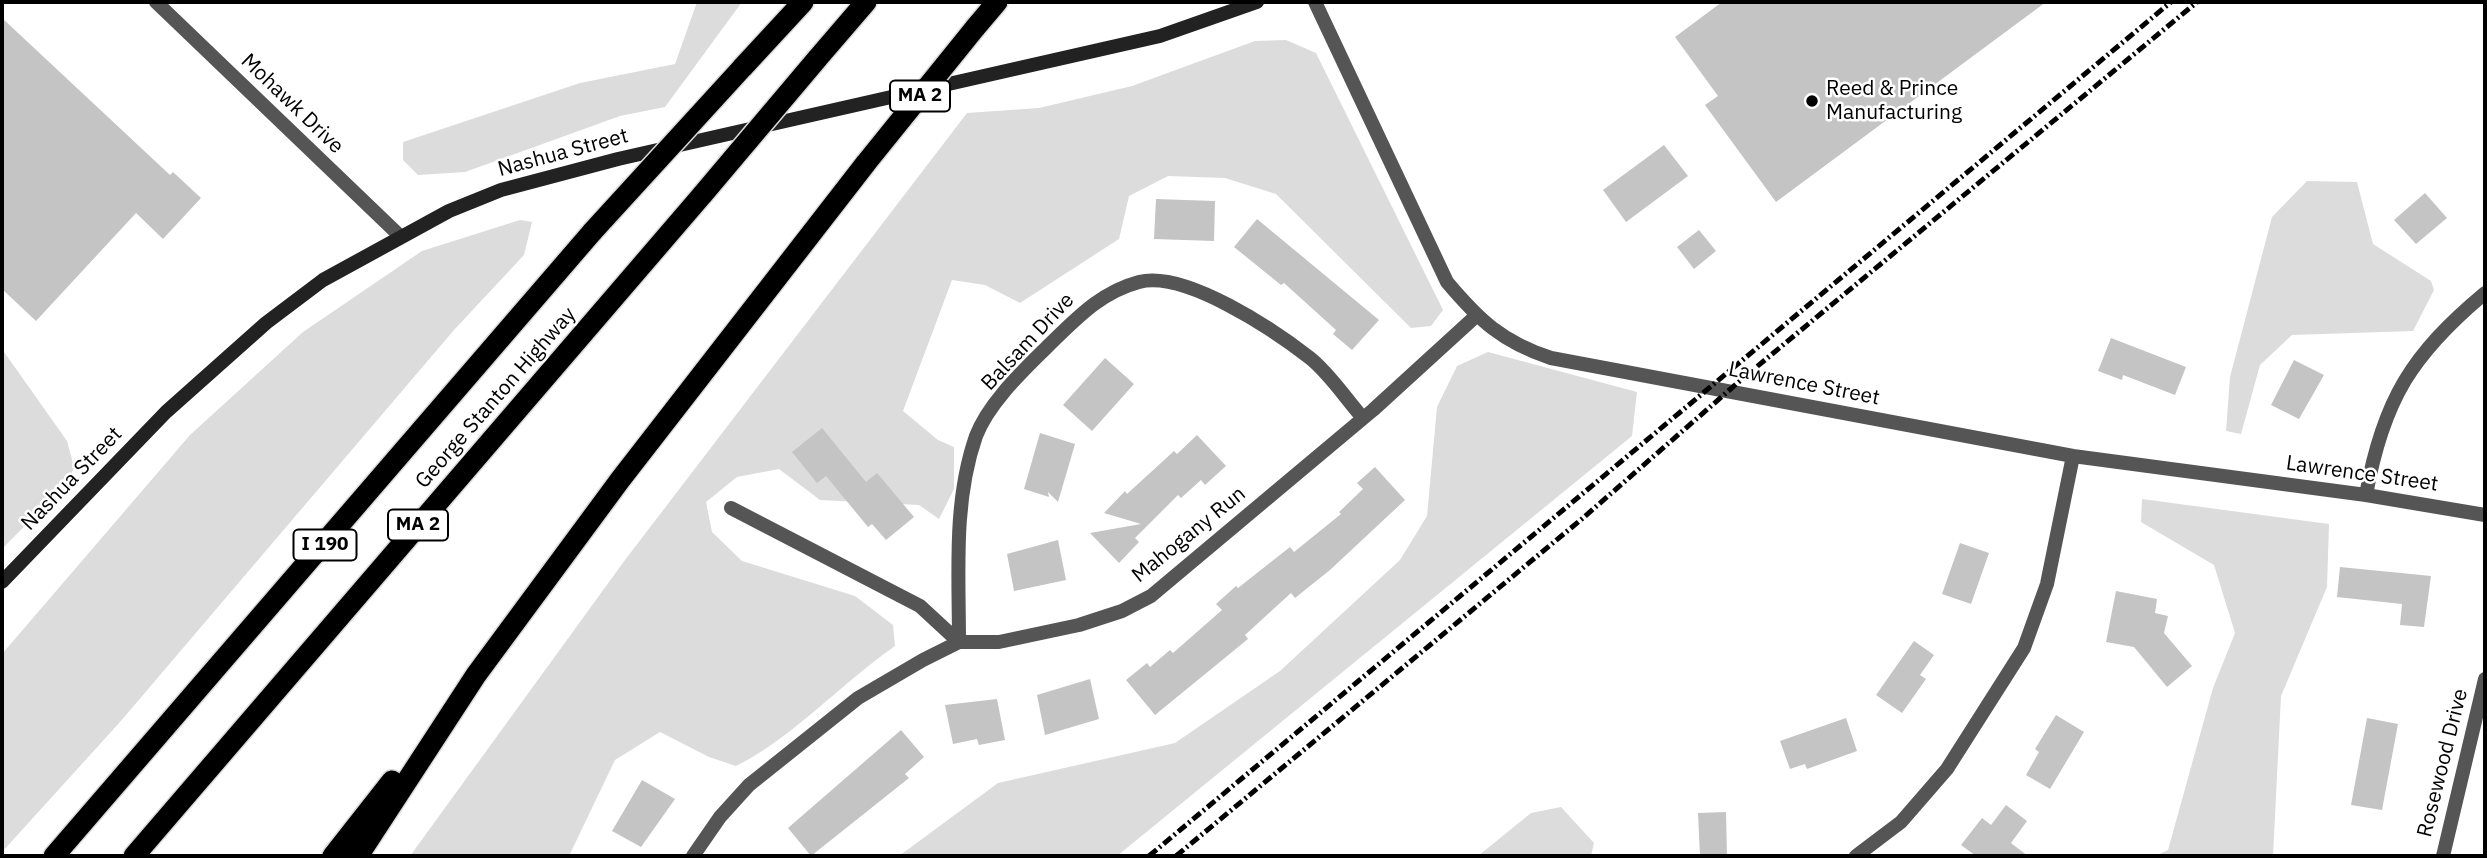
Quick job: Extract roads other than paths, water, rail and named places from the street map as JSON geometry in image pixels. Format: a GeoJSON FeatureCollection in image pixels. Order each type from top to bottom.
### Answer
{"type":"FeatureCollection","features":[{"type":"Feature","properties":{"kind":"highway","name":"I 190"},"geometry":{"type":"LineString","coordinates":[[54,856],[593,231],[803,2]]}},
{"type":"Feature","properties":{"kind":"highway","name":"George Stanton Highway"},"geometry":{"type":"LineString","coordinates":[[134,856],[866,2]]}},
{"type":"Feature","properties":{"kind":"highway","name":"MA 2"},"geometry":{"type":"LineString","coordinates":[[358,856],[476,675],[620,480],[866,163],[997,2]]}},
{"type":"Feature","properties":{"kind":"highway"},"geometry":{"type":"LineString","coordinates":[[333,856],[476,675]]}},
{"type":"Feature","properties":{"kind":"main road","name":"Nashua Street"},"geometry":{"type":"LineString","coordinates":[[2,582],[166,412],[265,323],[323,280],[400,236],[501,190],[618,159],[1160,36],[1256,2]]}},
{"type":"Feature","properties":{"kind":"street","name":"Mohawk Drive"},"geometry":{"type":"LineString","coordinates":[[156,2],[400,236]]}},
{"type":"Feature","properties":{"kind":"street","name":"Lawrence Street"},"geometry":{"type":"LineString","coordinates":[[1315,2],[1430,252],[1447,282],[1476,316],[1522,349],[1551,358],[2073,456],[2366,495],[2485,514]]}},
{"type":"Feature","properties":{"kind":"street","name":"Balsam Drive"},"geometry":{"type":"LineString","coordinates":[[959,642],[960,512],[966,471],[977,433],[1002,396],[1030,364],[1104,295],[1140,282],[1159,280],[1200,291],[1236,309],[1311,359],[1363,418]]}},
{"type":"Feature","properties":{"kind":"street"},"geometry":{"type":"LineString","coordinates":[[2366,495],[2375,446],[2393,401],[2419,358],[2451,321],[2485,293]]}},
{"type":"Feature","properties":{"kind":"street","name":"Mahogany Run"},"geometry":{"type":"LineString","coordinates":[[693,856],[720,817],[749,785],[858,698],[959,642],[999,642],[1079,625],[1122,611],[1151,596],[1363,418],[1476,316]]}},
{"type":"Feature","properties":{"kind":"street"},"geometry":{"type":"LineString","coordinates":[[1856,856],[1901,822],[1947,769],[2024,648],[2047,583],[2073,456]]}},
{"type":"Feature","properties":{"kind":"street"},"geometry":{"type":"LineString","coordinates":[[731,508],[920,606],[959,642]]}},
{"type":"Feature","properties":{"kind":"street","name":"Rosewood Drive"},"geometry":{"type":"LineString","coordinates":[[2442,856],[2485,679]]}},
{"type":"Feature","properties":{"kind":"railway"},"geometry":{"type":"LineString","coordinates":[[1149,856],[2171,2]]}},
{"type":"Feature","properties":{"kind":"railway"},"geometry":{"type":"LineString","coordinates":[[1176,856],[1583,518],[1742,379],[2197,2]]}},
{"type":"Feature","properties":{"kind":"place","name":"Reed & Prince Manufacturing"},"geometry":{"type":"Point","coordinates":[1812,101]}}]}
